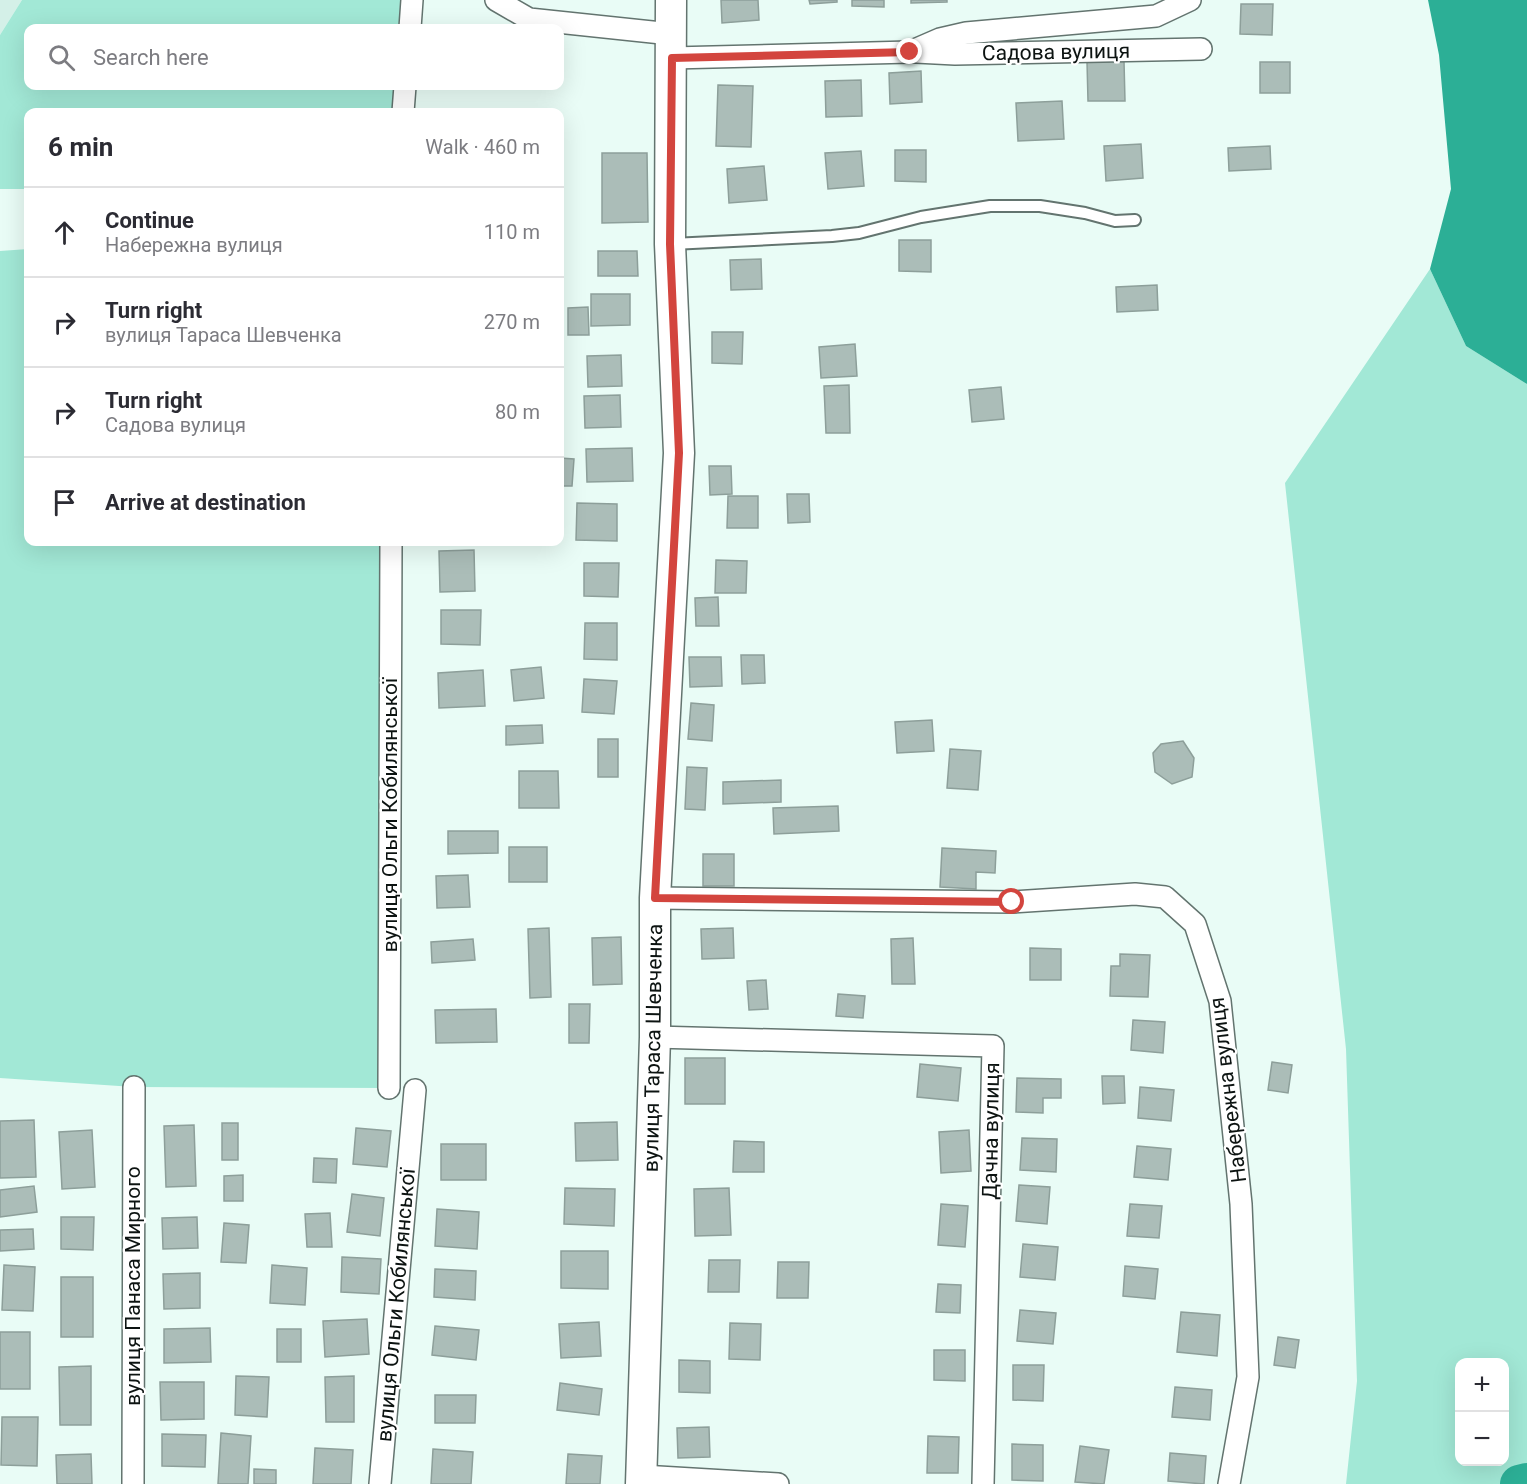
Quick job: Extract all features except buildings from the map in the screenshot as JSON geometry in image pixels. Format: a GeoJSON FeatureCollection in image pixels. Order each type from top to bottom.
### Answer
{"type":"FeatureCollection","features":[{"type":"Feature","properties":{"kind":"main road","name":"вулиця Тараса Шевченка"},"geometry":{"type":"LineString","coordinates":[[642,1480],[655,1037],[655,898],[679,453],[670,244],[671,0]]}},
{"type":"Feature","properties":{"kind":"street"},"geometry":{"type":"LineString","coordinates":[[410,24],[412,0]]}},
{"type":"Feature","properties":{"kind":"street","name":"Садова вулиця"},"geometry":{"type":"LineString","coordinates":[[496,0],[529,19],[555,24]]}},
{"type":"Feature","properties":{"kind":"street","name":"Садова вулиця"},"geometry":{"type":"LineString","coordinates":[[910,52],[940,39],[966,33],[1156,16],[1190,0]]}},
{"type":"Feature","properties":{"kind":"street","name":"Садова вулиця"},"geometry":{"type":"LineString","coordinates":[[564,26],[672,46],[955,54],[1202,49]]}},
{"type":"Feature","properties":{"kind":"street"},"geometry":{"type":"LineString","coordinates":[[403,108],[405,90]]}},
{"type":"Feature","properties":{"kind":"street","name":"вулиця Ольги Кобилянської"},"geometry":{"type":"LineString","coordinates":[[389,1088],[391,546]]}},
{"type":"Feature","properties":{"kind":"street","name":"Набережна вулиця"},"geometry":{"type":"LineString","coordinates":[[655,898],[1012,902],[1135,894],[1165,897],[1195,924],[1220,1001],[1241,1204],[1248,1377],[1229,1484]]}},
{"type":"Feature","properties":{"kind":"street","name":"Дачна вулиця"},"geometry":{"type":"LineString","coordinates":[[655,1037],[993,1046],[982,1484]]}},
{"type":"Feature","properties":{"kind":"street","name":"вулиця Панаса Мирного"},"geometry":{"type":"LineString","coordinates":[[133,1484],[134,1088]]}},
{"type":"Feature","properties":{"kind":"street","name":"вулиця Ольги Кобилянської"},"geometry":{"type":"LineString","coordinates":[[380,1484],[416,1090]]}},
{"type":"Feature","properties":{"kind":"street"},"geometry":{"type":"LineString","coordinates":[[642,1480],[778,1484]]}},
{"type":"Feature","properties":{"kind":"lane"},"geometry":{"type":"LineString","coordinates":[[670,244],[859,233],[921,217],[990,206],[1041,206],[1085,213],[1115,221],[1135,220]]}},
{"type":"Feature","properties":{"kind":"shaded area"},"geometry":{"type":"Polygon","coordinates":[[[0,0],[22,0],[0,35],[0,0]]]}},
{"type":"Feature","properties":{"kind":"shaded area"},"geometry":{"type":"Polygon","coordinates":[[[22,0],[412,0],[410,24],[24,24],[24,90],[405,90],[403,108],[24,108],[24,189],[0,189],[0,35],[22,0]]]}},
{"type":"Feature","properties":{"kind":"shaded area"},"geometry":{"type":"Polygon","coordinates":[[[1428,0],[1527,0],[1527,384],[1466,346],[1430,269],[1451,189],[1439,55],[1428,0]]]}},
{"type":"Feature","properties":{"kind":"shaded area"},"geometry":{"type":"Polygon","coordinates":[[[24,249],[24,546],[391,546],[389,1088],[134,1087],[0,1078],[0,251],[24,249]]]}},
{"type":"Feature","properties":{"kind":"shaded area"},"geometry":{"type":"Polygon","coordinates":[[[1430,269],[1466,346],[1527,384],[1527,1484],[1346,1484],[1357,1381],[1346,1049],[1285,483],[1430,269]]]}},
{"type":"Feature","properties":{"kind":"waterway"},"geometry":{"type":"LineString","coordinates":[[1519,1484],[1527,1482]]}},
{"type":"Feature","properties":{"kind":"route"},"geometry":{"type":"LineString","coordinates":[[910,52],[672,58],[670,244],[679,453],[655,898],[1012,902]]}}]}
